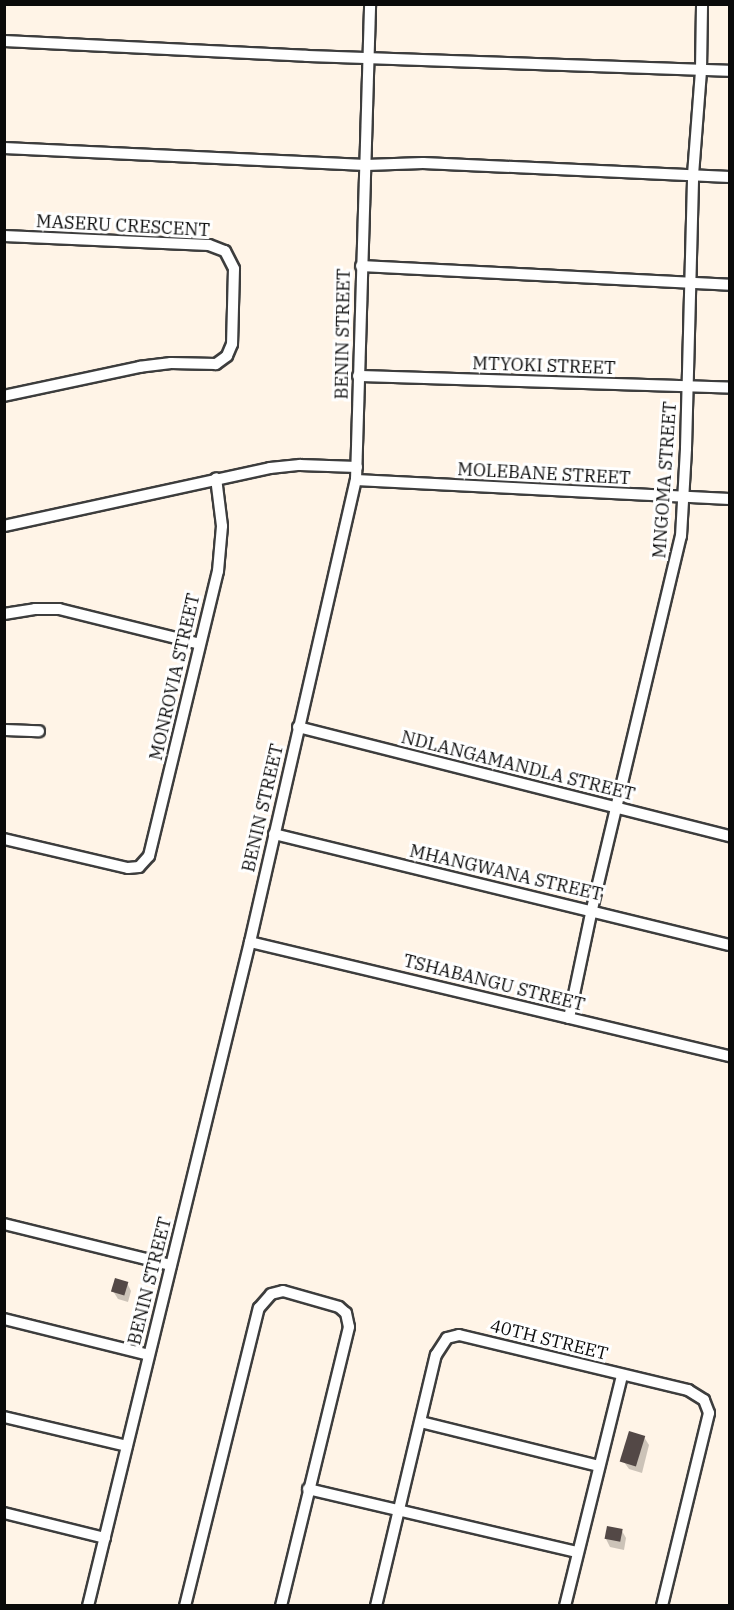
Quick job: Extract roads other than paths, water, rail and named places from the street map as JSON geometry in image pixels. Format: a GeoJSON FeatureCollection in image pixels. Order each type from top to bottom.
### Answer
{"type":"FeatureCollection","features":[{"type":"Feature","properties":{"kind":"street","name":"BENIN STREET"},"geometry":{"type":"LineString","coordinates":[[88,1605],[250,942],[356,480],[370,4]]}},
{"type":"Feature","properties":{"kind":"street","name":"MNGOMA STREET"},"geometry":{"type":"LineString","coordinates":[[569,1018],[592,909],[679,552],[688,386],[693,175],[701,70],[702,4]]}},
{"type":"Feature","properties":{"kind":"street"},"geometry":{"type":"LineString","coordinates":[[4,41],[368,58],[729,71]]}},
{"type":"Feature","properties":{"kind":"street"},"geometry":{"type":"LineString","coordinates":[[4,148],[366,165],[423,163],[729,177]]}},
{"type":"Feature","properties":{"kind":"street","name":"MASERU CRESCENT"},"geometry":{"type":"LineString","coordinates":[[4,236],[209,245],[225,251],[234,268],[232,344],[227,356],[216,364],[171,363],[140,367],[4,396]]}},
{"type":"Feature","properties":{"kind":"street"},"geometry":{"type":"LineString","coordinates":[[361,266],[729,285]]}},
{"type":"Feature","properties":{"kind":"street","name":"MTYOKI STREET"},"geometry":{"type":"LineString","coordinates":[[358,376],[729,388]]}},
{"type":"Feature","properties":{"kind":"street"},"geometry":{"type":"LineString","coordinates":[[4,526],[216,478],[300,465],[357,467]]}},
{"type":"Feature","properties":{"kind":"street","name":"MONROVIA STREET"},"geometry":{"type":"LineString","coordinates":[[4,839],[128,868],[142,865],[152,849],[218,571],[222,537],[216,478]]}},
{"type":"Feature","properties":{"kind":"street","name":"MOLEBANE STREET"},"geometry":{"type":"LineString","coordinates":[[356,480],[729,499]]}},
{"type":"Feature","properties":{"kind":"street"},"geometry":{"type":"LineString","coordinates":[[4,614],[35,609],[59,609],[201,644]]}},
{"type":"Feature","properties":{"kind":"street","name":"NDLANGAMANDLA STREET"},"geometry":{"type":"LineString","coordinates":[[298,727],[729,836]]}},
{"type":"Feature","properties":{"kind":"street"},"geometry":{"type":"LineString","coordinates":[[4,730],[39,732]]}},
{"type":"Feature","properties":{"kind":"street","name":"MHANGWANA STREET"},"geometry":{"type":"LineString","coordinates":[[274,834],[592,909],[729,945]]}},
{"type":"Feature","properties":{"kind":"street","name":"TSHABANGU STREET"},"geometry":{"type":"LineString","coordinates":[[250,942],[729,1056]]}},
{"type":"Feature","properties":{"kind":"street"},"geometry":{"type":"LineString","coordinates":[[4,1224],[171,1265]]}},
{"type":"Feature","properties":{"kind":"street"},"geometry":{"type":"LineString","coordinates":[[185,1605],[259,1308],[271,1294],[283,1291],[333,1304],[346,1313],[349,1320],[346,1342],[281,1605]]}},
{"type":"Feature","properties":{"kind":"street"},"geometry":{"type":"LineString","coordinates":[[4,1319],[149,1355]]}},
{"type":"Feature","properties":{"kind":"street","name":"40TH STREET"},"geometry":{"type":"LineString","coordinates":[[375,1605],[438,1350],[447,1338],[453,1336],[469,1337],[694,1392],[704,1400],[709,1413],[663,1605]]}},
{"type":"Feature","properties":{"kind":"street"},"geometry":{"type":"LineString","coordinates":[[565,1605],[622,1376]]}},
{"type":"Feature","properties":{"kind":"street"},"geometry":{"type":"LineString","coordinates":[[4,1417],[127,1446]]}},
{"type":"Feature","properties":{"kind":"street"},"geometry":{"type":"LineString","coordinates":[[421,1422],[599,1466]]}},
{"type":"Feature","properties":{"kind":"street"},"geometry":{"type":"LineString","coordinates":[[308,1489],[398,1512],[577,1552]]}},
{"type":"Feature","properties":{"kind":"street"},"geometry":{"type":"LineString","coordinates":[[4,1513],[105,1538]]}}]}
